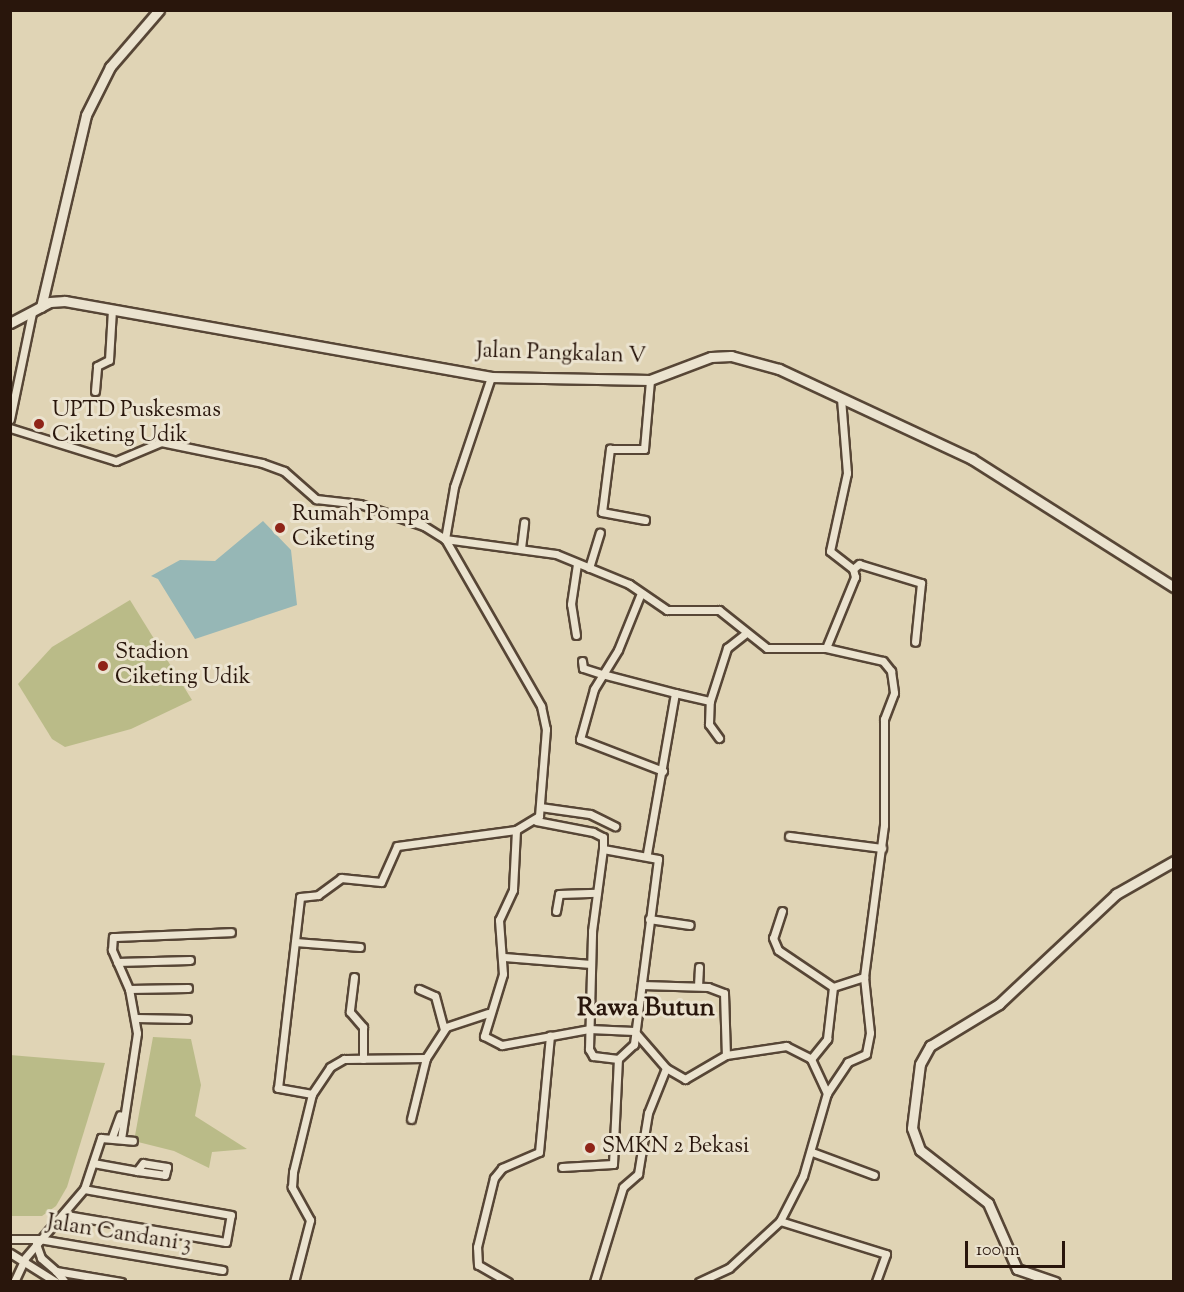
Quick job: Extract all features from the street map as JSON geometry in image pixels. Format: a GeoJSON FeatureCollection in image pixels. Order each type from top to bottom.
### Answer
{"type":"FeatureCollection","features":[{"type":"Feature","properties":{"kind":"street"},"geometry":{"type":"LineString","coordinates":[[41,306],[86,115],[110,67],[159,10]]}},
{"type":"Feature","properties":{"kind":"street","name":"Jalan Pangkalan V"},"geometry":{"type":"LineString","coordinates":[[10,323],[41,306],[65,301],[491,377],[650,380],[703,360],[731,356],[779,369],[972,459],[1173,587]]}},
{"type":"Feature","properties":{"kind":"street"},"geometry":{"type":"LineString","coordinates":[[95,392],[97,366],[109,360],[112,309]]}},
{"type":"Feature","properties":{"kind":"street"},"geometry":{"type":"LineString","coordinates":[[10,419],[32,312]]}},
{"type":"Feature","properties":{"kind":"street"},"geometry":{"type":"LineString","coordinates":[[491,377],[454,487],[445,539],[544,713],[540,807],[536,821]]}},
{"type":"Feature","properties":{"kind":"street"},"geometry":{"type":"LineString","coordinates":[[645,520],[602,512],[610,449],[644,449],[650,380]]}},
{"type":"Feature","properties":{"kind":"street"},"geometry":{"type":"LineString","coordinates":[[826,648],[854,589],[853,569],[831,550],[845,484],[846,414],[841,399]]}},
{"type":"Feature","properties":{"kind":"street"},"geometry":{"type":"LineString","coordinates":[[10,428],[116,461],[160,442],[243,458],[284,471],[316,499],[360,504],[424,526],[445,539],[521,548],[577,564],[641,593],[667,610],[719,610],[745,634],[767,648],[826,648],[883,662],[891,671],[894,693],[884,719],[880,762],[882,848],[864,977],[870,1033],[867,1054],[848,1062],[827,1093],[812,1152],[780,1221],[729,1268],[699,1281]]}},
{"type":"Feature","properties":{"kind":"street"},"geometry":{"type":"LineString","coordinates":[[521,548],[524,522]]}},
{"type":"Feature","properties":{"kind":"street"},"geometry":{"type":"LineString","coordinates":[[589,568],[600,533]]}},
{"type":"Feature","properties":{"kind":"street"},"geometry":{"type":"LineString","coordinates":[[576,635],[572,604],[577,564]]}},
{"type":"Feature","properties":{"kind":"street"},"geometry":{"type":"LineString","coordinates":[[853,569],[859,564],[921,583],[915,642]]}},
{"type":"Feature","properties":{"kind":"street"},"geometry":{"type":"LineString","coordinates":[[641,593],[602,674],[581,727],[581,742],[624,753],[663,771]]}},
{"type":"Feature","properties":{"kind":"street"},"geometry":{"type":"LineString","coordinates":[[719,738],[711,732],[710,701],[727,648],[745,634]]}},
{"type":"Feature","properties":{"kind":"street"},"geometry":{"type":"LineString","coordinates":[[582,661],[583,668],[602,674],[710,701]]}},
{"type":"Feature","properties":{"kind":"street"},"geometry":{"type":"LineString","coordinates":[[647,854],[675,693]]}},
{"type":"Feature","properties":{"kind":"street"},"geometry":{"type":"LineString","coordinates":[[540,807],[592,815],[615,825]]}},
{"type":"Feature","properties":{"kind":"street"},"geometry":{"type":"LineString","coordinates":[[592,815],[593,832]]}},
{"type":"Feature","properties":{"kind":"street"},"geometry":{"type":"LineString","coordinates":[[312,1094],[278,1088],[300,897],[318,895],[341,878],[381,882],[397,846],[516,830],[536,821],[593,832],[603,837],[591,964],[589,1029],[591,1055],[618,1059],[631,1051],[658,865],[647,854],[603,849]]}},
{"type":"Feature","properties":{"kind":"street"},"geometry":{"type":"LineString","coordinates":[[516,830],[513,890],[499,920],[504,957],[484,1033],[490,1042],[550,1036],[589,1029],[634,1031],[666,1068],[681,1079],[694,1079],[726,1054],[786,1046],[811,1059],[827,1093]]}},
{"type":"Feature","properties":{"kind":"street"},"geometry":{"type":"LineString","coordinates":[[789,836],[882,848]]}},
{"type":"Feature","properties":{"kind":"street"},"geometry":{"type":"LineString","coordinates":[[1055,1281],[1017,1269],[988,1203],[920,1150],[912,1128],[920,1064],[930,1046],[1006,998],[1116,894],[1173,861]]}},
{"type":"Feature","properties":{"kind":"street"},"geometry":{"type":"LineString","coordinates":[[556,911],[559,894],[597,893]]}},
{"type":"Feature","properties":{"kind":"street"},"geometry":{"type":"LineString","coordinates":[[782,911],[772,938],[778,950],[834,987]]}},
{"type":"Feature","properties":{"kind":"street"},"geometry":{"type":"LineString","coordinates":[[649,919],[690,925]]}},
{"type":"Feature","properties":{"kind":"street"},"geometry":{"type":"LineString","coordinates":[[121,1139],[123,1104],[136,1018],[129,989],[112,950],[119,933],[231,932]]}},
{"type":"Feature","properties":{"kind":"street"},"geometry":{"type":"LineString","coordinates":[[295,942],[360,946]]}},
{"type":"Feature","properties":{"kind":"street"},"geometry":{"type":"LineString","coordinates":[[504,957],[591,964]]}},
{"type":"Feature","properties":{"kind":"street"},"geometry":{"type":"LineString","coordinates":[[117,962],[190,960]]}},
{"type":"Feature","properties":{"kind":"street"},"geometry":{"type":"LineString","coordinates":[[698,986],[699,967]]}},
{"type":"Feature","properties":{"kind":"street"},"geometry":{"type":"LineString","coordinates":[[354,977],[350,1012],[363,1027],[363,1059]]}},
{"type":"Feature","properties":{"kind":"street"},"geometry":{"type":"LineString","coordinates":[[834,987],[864,977]]}},
{"type":"Feature","properties":{"kind":"street"},"geometry":{"type":"LineString","coordinates":[[642,986],[698,986],[724,993],[726,1054]]}},
{"type":"Feature","properties":{"kind":"street"},"geometry":{"type":"LineString","coordinates":[[811,1059],[828,1039],[834,987]]}},
{"type":"Feature","properties":{"kind":"street"},"geometry":{"type":"LineString","coordinates":[[129,989],[188,988]]}},
{"type":"Feature","properties":{"kind":"street"},"geometry":{"type":"LineString","coordinates":[[419,989],[435,996],[444,1029]]}},
{"type":"Feature","properties":{"kind":"street"},"geometry":{"type":"LineString","coordinates":[[411,1119],[426,1058],[444,1029],[488,1013]]}},
{"type":"Feature","properties":{"kind":"street"},"geometry":{"type":"LineString","coordinates":[[136,1018],[187,1019]]}},
{"type":"Feature","properties":{"kind":"street"},"geometry":{"type":"LineString","coordinates":[[508,1281],[478,1265],[477,1247],[494,1178],[502,1168],[539,1152],[550,1036]]}},
{"type":"Feature","properties":{"kind":"street"},"geometry":{"type":"LineString","coordinates":[[294,1281],[310,1220],[292,1187],[292,1172],[312,1094],[330,1067],[363,1059],[426,1058]]}},
{"type":"Feature","properties":{"kind":"street"},"geometry":{"type":"LineString","coordinates":[[562,1167],[613,1164],[618,1059]]}},
{"type":"Feature","properties":{"kind":"street"},"geometry":{"type":"LineString","coordinates":[[594,1281],[623,1187],[638,1174],[648,1113],[666,1068]]}},
{"type":"Feature","properties":{"kind":"street"},"geometry":{"type":"LineString","coordinates":[[14,1281],[25,1258],[38,1241],[66,1215],[84,1189],[93,1163],[123,1104]]}},
{"type":"Feature","properties":{"kind":"street"},"geometry":{"type":"LineString","coordinates":[[108,1137],[133,1141]]}},
{"type":"Feature","properties":{"kind":"street"},"geometry":{"type":"LineString","coordinates":[[812,1152],[874,1175]]}},
{"type":"Feature","properties":{"kind":"street"},"geometry":{"type":"LineString","coordinates":[[93,1163],[137,1171]]}},
{"type":"Feature","properties":{"kind":"street"},"geometry":{"type":"LineString","coordinates":[[66,1215],[226,1242],[231,1215],[84,1189]]}},
{"type":"Feature","properties":{"kind":"street"},"geometry":{"type":"LineString","coordinates":[[780,1221],[886,1254],[876,1281]]}},
{"type":"Feature","properties":{"kind":"street","name":"Jalan Candani 3"},"geometry":{"type":"LineString","coordinates":[[10,1239],[38,1241],[222,1270]]}},
{"type":"Feature","properties":{"kind":"street"},"geometry":{"type":"LineString","coordinates":[[38,1241],[41,1258],[65,1281]]}},
{"type":"Feature","properties":{"kind":"street"},"geometry":{"type":"LineString","coordinates":[[10,1253],[25,1258],[56,1281]]}},
{"type":"Feature","properties":{"kind":"street"},"geometry":{"type":"LineString","coordinates":[[56,1271],[121,1281]]}},
{"type":"Feature","properties":{"kind":"green space","name":"Stadion Ciketing Udik"},"geometry":{"type":"Polygon","coordinates":[[[130,600],[192,700],[131,729],[65,747],[52,739],[18,684],[52,647],[130,600]]]}},
{"type":"Feature","properties":{"kind":"green space"},"geometry":{"type":"Polygon","coordinates":[[[153,1037],[191,1039],[201,1085],[195,1116],[247,1149],[212,1152],[209,1168],[174,1151],[134,1141],[153,1037]]]}},
{"type":"Feature","properties":{"kind":"green space"},"geometry":{"type":"Polygon","coordinates":[[[10,1055],[105,1063],[67,1187],[56,1206],[42,1216],[11,1216],[10,1055]]]}},
{"type":"Feature","properties":{"kind":"water"},"geometry":{"type":"Polygon","coordinates":[[[263,521],[291,550],[297,605],[195,639],[158,579],[151,576],[180,560],[215,561],[263,521]]]}},
{"type":"Feature","properties":{"kind":"place","name":"UPTD Puskesmas Ciketing Udik"},"geometry":{"type":"Point","coordinates":[39,424]}},
{"type":"Feature","properties":{"kind":"place","name":"Rumah Pompa Ciketing"},"geometry":{"type":"Point","coordinates":[280,528]}},
{"type":"Feature","properties":{"kind":"place","name":"Stadion Ciketing Udik"},"geometry":{"type":"Point","coordinates":[103,666]}},
{"type":"Feature","properties":{"kind":"place","name":"SMKN 2 Bekasi"},"geometry":{"type":"Point","coordinates":[590,1148]}},
{"type":"Feature","properties":{"kind":"district","name":"Rawa Butun"},"geometry":{"type":"Point","coordinates":[646,1009]}}]}
